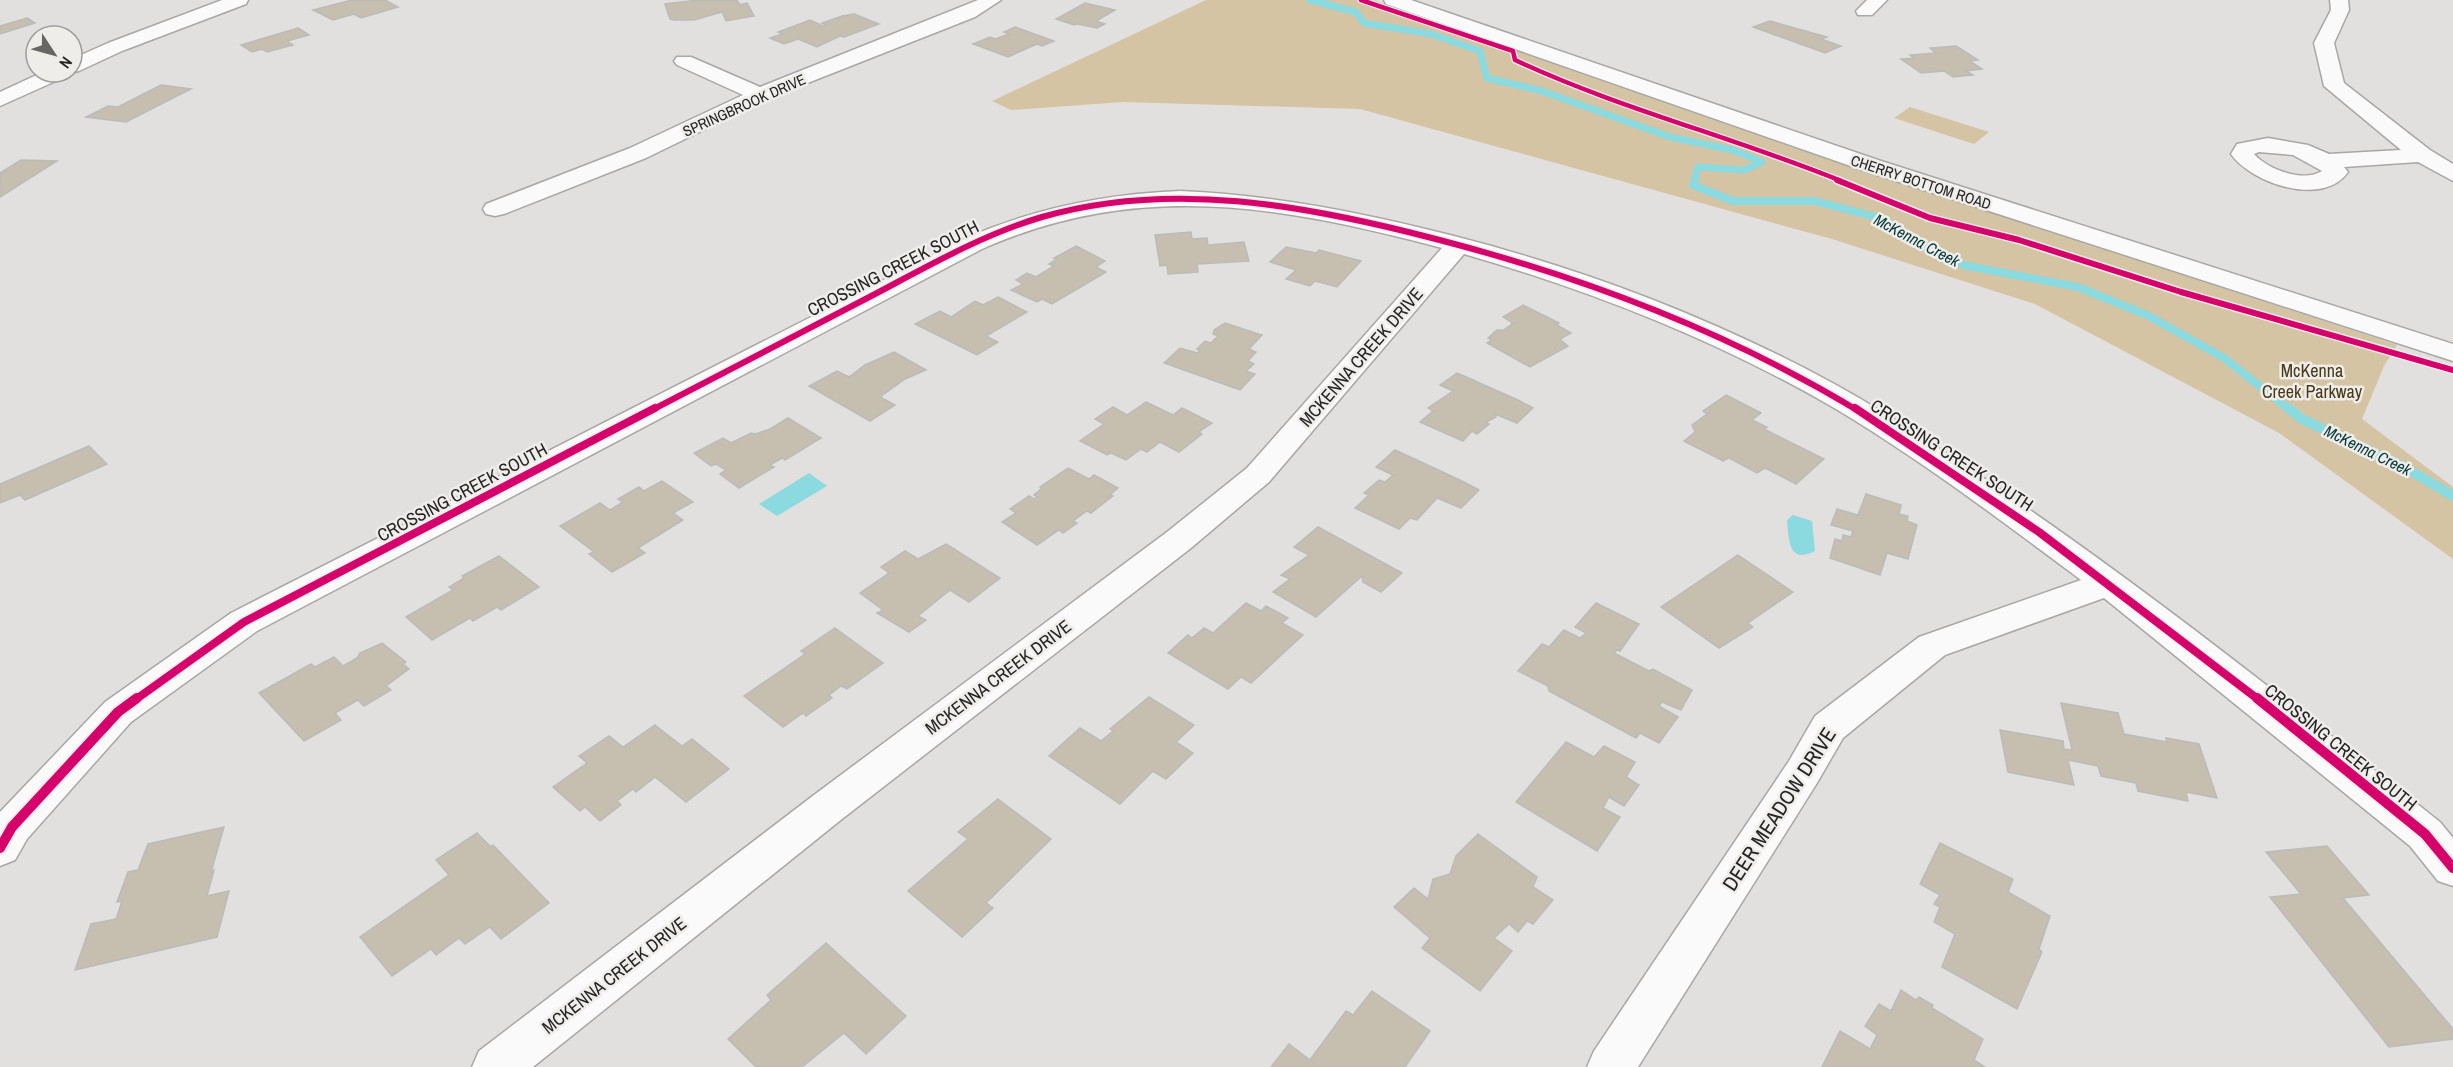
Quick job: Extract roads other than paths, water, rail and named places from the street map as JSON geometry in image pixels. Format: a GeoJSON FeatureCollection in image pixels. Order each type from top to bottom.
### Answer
{"type":"FeatureCollection","features":[{"type":"Feature","properties":{"kind":"main road"},"geometry":{"type":"LineString","coordinates":[[84,61],[115,47],[238,0]]}},
{"type":"Feature","properties":{"kind":"main road","name":"SPRINGBROOK DRIVE"},"geometry":{"type":"LineString","coordinates":[[495,209],[638,153],[760,95],[969,14],[992,0]]}},
{"type":"Feature","properties":{"kind":"main road","name":"CHERRY BOTTOM ROAD"},"geometry":{"type":"LineString","coordinates":[[1393,0],[1870,165],[2453,353]]}},
{"type":"Feature","properties":{"kind":"main road"},"geometry":{"type":"LineString","coordinates":[[2339,0],[2340,10],[2324,43],[2334,86],[2422,155],[2453,174]]}},
{"type":"Feature","properties":{"kind":"main road"},"geometry":{"type":"LineString","coordinates":[[684,61],[760,95]]}},
{"type":"Feature","properties":{"kind":"main road"},"geometry":{"type":"LineString","coordinates":[[0,100],[34,84]]}},
{"type":"Feature","properties":{"kind":"main road"},"geometry":{"type":"LineString","coordinates":[[2327,161],[2422,155]]}},
{"type":"Feature","properties":{"kind":"main road","name":"CROSSING CREEK SOUTH"},"geometry":{"type":"LineString","coordinates":[[0,848],[12,827],[118,712],[244,622],[939,260],[1000,231],[1047,216],[1112,203],[1156,198],[1216,198],[1268,202],[1342,216],[1459,244],[1564,276],[1651,309],[1732,344],[1827,392],[1926,454],[2062,547],[2439,830],[2453,868]]}},
{"type":"Feature","properties":{"kind":"main road","name":"MCKENNA CREEK DRIVE"},"geometry":{"type":"LineString","coordinates":[[496,1067],[828,807],[1179,540],[1258,476],[1459,244]]}},
{"type":"Feature","properties":{"kind":"main road","name":"DEER MEADOW DRIVE"},"geometry":{"type":"LineString","coordinates":[[1611,1067],[1797,782],[1828,727],[1932,646],[2109,583]]}},
{"type":"Feature","properties":{"kind":"water"},"geometry":{"type":"Polygon","coordinates":[[[809,473],[827,486],[777,516],[759,504],[809,473]]]}},
{"type":"Feature","properties":{"kind":"water"},"geometry":{"type":"Polygon","coordinates":[[[1793,515],[1812,521],[1815,551],[1800,555],[1792,548],[1787,520],[1793,515]]]}},
{"type":"Feature","properties":{"kind":"waterway","name":"McKenna Creek"},"geometry":{"type":"LineString","coordinates":[[1310,0],[1356,12],[1364,23],[1431,34],[1480,51],[1487,78],[1542,91],[1670,137],[1733,150],[1762,162],[1744,170],[1698,167],[1694,181]]}},
{"type":"Feature","properties":{"kind":"waterway","name":"McKenna Creek"},"geometry":{"type":"LineString","coordinates":[[1695,180],[1693,185],[1733,201],[1815,201],[1883,219],[1920,244],[1963,265],[2078,287],[2149,316],[2224,358],[2290,410]]}},
{"type":"Feature","properties":{"kind":"waterway","name":"McKenna Creek"},"geometry":{"type":"LineString","coordinates":[[2288,408],[2302,419],[2406,468],[2453,496]]}},
{"type":"Feature","properties":{"kind":"park label","name":"McKenna Creek Parkway"},"geometry":{"type":"Point","coordinates":[2312,380]}}]}
